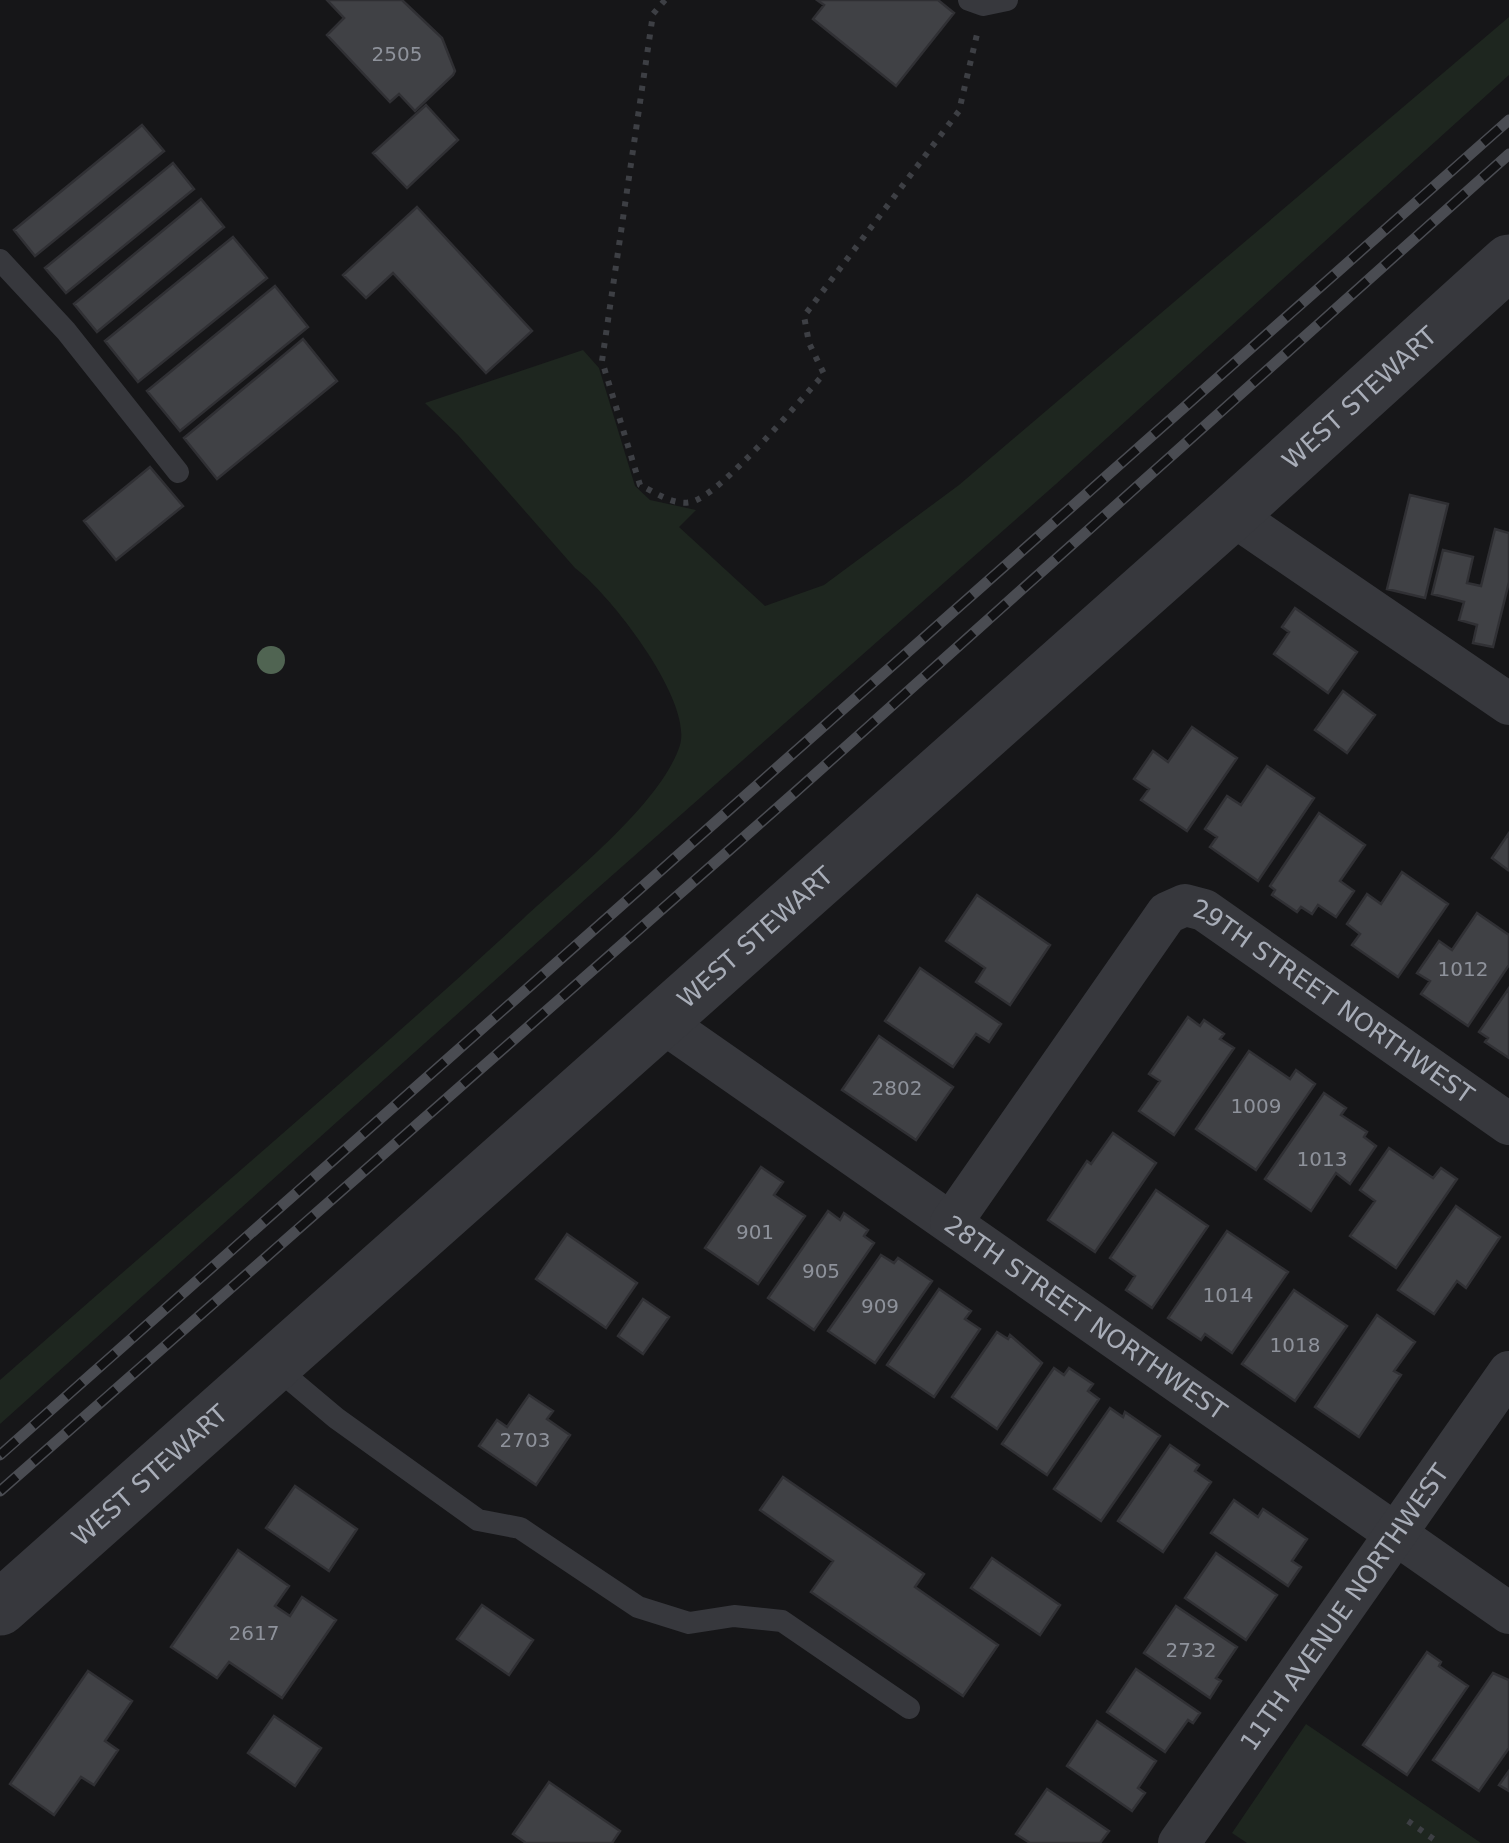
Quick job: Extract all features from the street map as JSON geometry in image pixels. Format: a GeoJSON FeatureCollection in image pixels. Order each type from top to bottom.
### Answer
{"type":"FeatureCollection","features":[{"type":"Feature","properties":{"kind":"street","name":"WEST STEWART"},"geometry":{"type":"LineString","coordinates":[[0,1608],[1232,514],[1509,262]]}},
{"type":"Feature","properties":{"kind":"street"},"geometry":{"type":"LineString","coordinates":[[1232,514],[1509,704]]}},
{"type":"Feature","properties":{"kind":"street","name":"29TH STREET NORTHWEST"},"geometry":{"type":"LineString","coordinates":[[950,1223],[1168,913],[1185,905],[1204,910],[1509,1124]]}},
{"type":"Feature","properties":{"kind":"street","name":"28TH STREET NORTHWEST"},"geometry":{"type":"LineString","coordinates":[[661,1021],[1509,1613]]}},
{"type":"Feature","properties":{"kind":"street","name":"11TH AVENUE NORTHWEST"},"geometry":{"type":"LineString","coordinates":[[1179,1843],[1509,1372]]}},
{"type":"Feature","properties":{"kind":"lane"},"geometry":{"type":"LineString","coordinates":[[0,260],[66,331],[178,472]]}},
{"type":"Feature","properties":{"kind":"lane"},"geometry":{"type":"LineString","coordinates":[[274,1365],[336,1418],[478,1520],[520,1528],[638,1607],[689,1622],[734,1616],[782,1621],[909,1708]]}},
{"type":"Feature","properties":{"kind":"path"},"geometry":{"type":"LineString","coordinates":[[665,0],[653,14],[602,361],[640,485],[668,500],[691,502],[726,480],[824,374],[809,343],[804,316],[959,111],[986,2]]}},
{"type":"Feature","properties":{"kind":"path"},"geometry":{"type":"LineString","coordinates":[[1408,1820],[1439,1843]]}},
{"type":"Feature","properties":{"kind":"shaded area"},"geometry":{"type":"Polygon","coordinates":[[[1509,17],[1509,75],[1056,484],[0,1424],[0,1380],[589,860],[654,791],[680,745],[681,726],[674,702],[627,623],[425,403],[583,350],[599,368],[635,486],[650,500],[696,510],[679,527],[765,606],[824,585],[959,485],[1509,17]]]}},
{"type":"Feature","properties":{"kind":"shaded area"},"geometry":{"type":"Polygon","coordinates":[[[1306,1724],[1481,1843],[1247,1843],[1232,1833],[1306,1724]]]}},
{"type":"Feature","properties":{"kind":"building"},"geometry":{"type":"Polygon","coordinates":[[[327,0],[402,0],[442,38],[455,71],[453,75],[415,111],[399,94],[390,102],[327,35],[344,18],[327,0]]]}},
{"type":"Feature","properties":{"kind":"building"},"geometry":{"type":"Polygon","coordinates":[[[817,0],[938,0],[954,13],[896,86],[813,19],[824,5],[817,0]]]}},
{"type":"Feature","properties":{"kind":"building"},"geometry":{"type":"Polygon","coordinates":[[[426,105],[458,140],[407,188],[373,153],[426,105]]]}},
{"type":"Feature","properties":{"kind":"building"},"geometry":{"type":"Polygon","coordinates":[[[142,125],[164,151],[35,256],[14,230],[142,125]]]}},
{"type":"Feature","properties":{"kind":"building"},"geometry":{"type":"Polygon","coordinates":[[[173,163],[194,189],[66,293],[45,268],[173,163]]]}},
{"type":"Feature","properties":{"kind":"building"},"geometry":{"type":"Polygon","coordinates":[[[201,199],[224,227],[97,332],[74,304],[201,199]]]}},
{"type":"Feature","properties":{"kind":"building"},"geometry":{"type":"Polygon","coordinates":[[[417,207],[532,331],[486,373],[393,273],[366,298],[343,275],[417,207]]]}},
{"type":"Feature","properties":{"kind":"building"},"geometry":{"type":"Polygon","coordinates":[[[233,237],[267,278],[138,382],[105,341],[233,237]]]}},
{"type":"Feature","properties":{"kind":"building"},"geometry":{"type":"Polygon","coordinates":[[[275,286],[308,327],[180,431],[147,391],[275,286]]]}},
{"type":"Feature","properties":{"kind":"building"},"geometry":{"type":"Polygon","coordinates":[[[303,339],[337,381],[217,479],[184,438],[303,339]]]}},
{"type":"Feature","properties":{"kind":"building"},"geometry":{"type":"Polygon","coordinates":[[[150,467],[183,506],[116,560],[84,521],[150,467]]]}},
{"type":"Feature","properties":{"kind":"building"},"geometry":{"type":"Polygon","coordinates":[[[1410,495],[1448,504],[1425,598],[1387,589],[1410,495]]]}},
{"type":"Feature","properties":{"kind":"building"},"geometry":{"type":"Polygon","coordinates":[[[1495,529],[1509,533],[1509,582],[1493,647],[1473,643],[1477,625],[1459,620],[1464,602],[1432,594],[1443,550],[1473,557],[1467,583],[1481,586],[1495,529]]]}},
{"type":"Feature","properties":{"kind":"building"},"geometry":{"type":"Polygon","coordinates":[[[1295,608],[1357,652],[1328,693],[1274,654],[1289,632],[1282,627],[1295,608]]]}},
{"type":"Feature","properties":{"kind":"building"},"geometry":{"type":"Polygon","coordinates":[[[1343,691],[1375,715],[1347,753],[1315,730],[1343,691]]]}},
{"type":"Feature","properties":{"kind":"building"},"geometry":{"type":"Polygon","coordinates":[[[1192,727],[1237,758],[1187,831],[1141,800],[1149,789],[1134,779],[1153,751],[1168,762],[1192,727]]]}},
{"type":"Feature","properties":{"kind":"building"},"geometry":{"type":"Polygon","coordinates":[[[1267,766],[1314,798],[1258,881],[1210,847],[1217,837],[1205,829],[1227,796],[1241,805],[1267,766]]]}},
{"type":"Feature","properties":{"kind":"building"},"geometry":{"type":"Polygon","coordinates":[[[1319,813],[1365,845],[1340,881],[1354,891],[1336,917],[1318,905],[1312,914],[1301,907],[1297,912],[1272,895],[1275,890],[1270,886],[1319,813]]]}},
{"type":"Feature","properties":{"kind":"building"},"geometry":{"type":"Polygon","coordinates":[[[1509,833],[1509,868],[1508,870],[1492,858],[1509,833]]]}},
{"type":"Feature","properties":{"kind":"building"},"geometry":{"type":"Polygon","coordinates":[[[1402,872],[1448,904],[1398,977],[1352,945],[1360,934],[1347,924],[1367,894],[1381,904],[1402,872]]]}},
{"type":"Feature","properties":{"kind":"building"},"geometry":{"type":"Polygon","coordinates":[[[977,895],[1050,945],[1010,1005],[976,982],[985,968],[946,941],[977,895]]]}},
{"type":"Feature","properties":{"kind":"building"},"geometry":{"type":"Polygon","coordinates":[[[1477,913],[1509,935],[1509,965],[1468,1026],[1421,994],[1430,981],[1417,973],[1439,941],[1452,950],[1477,913]]]}},
{"type":"Feature","properties":{"kind":"building"},"geometry":{"type":"Polygon","coordinates":[[[920,968],[1001,1024],[989,1042],[976,1034],[953,1067],[885,1021],[920,968]]]}},
{"type":"Feature","properties":{"kind":"building"},"geometry":{"type":"Polygon","coordinates":[[[1509,988],[1509,1058],[1485,1042],[1488,1038],[1479,1032],[1509,988]]]}},
{"type":"Feature","properties":{"kind":"building"},"geometry":{"type":"Polygon","coordinates":[[[1188,1017],[1200,1026],[1204,1020],[1224,1034],[1220,1039],[1234,1048],[1174,1135],[1139,1111],[1160,1081],[1149,1074],[1188,1017]]]}},
{"type":"Feature","properties":{"kind":"building"},"geometry":{"type":"Polygon","coordinates":[[[879,1036],[953,1087],[916,1140],[842,1090],[879,1036]]]}},
{"type":"Feature","properties":{"kind":"building"},"geometry":{"type":"Polygon","coordinates":[[[1249,1051],[1290,1079],[1296,1070],[1315,1084],[1256,1170],[1196,1129],[1249,1051]]]}},
{"type":"Feature","properties":{"kind":"building"},"geometry":{"type":"Polygon","coordinates":[[[1324,1093],[1346,1108],[1341,1115],[1367,1132],[1364,1137],[1376,1146],[1350,1184],[1336,1173],[1311,1211],[1265,1179],[1324,1093]]]}},
{"type":"Feature","properties":{"kind":"building"},"geometry":{"type":"Polygon","coordinates":[[[1113,1133],[1156,1163],[1095,1252],[1048,1220],[1087,1161],[1091,1164],[1113,1133]]]}},
{"type":"Feature","properties":{"kind":"building"},"geometry":{"type":"Polygon","coordinates":[[[1389,1148],[1433,1178],[1441,1168],[1457,1179],[1396,1268],[1350,1236],[1375,1201],[1360,1190],[1389,1148]]]}},
{"type":"Feature","properties":{"kind":"building"},"geometry":{"type":"Polygon","coordinates":[[[761,1167],[783,1182],[774,1195],[805,1216],[758,1284],[705,1248],[761,1167]]]}},
{"type":"Feature","properties":{"kind":"building"},"geometry":{"type":"Polygon","coordinates":[[[1156,1190],[1208,1226],[1152,1308],[1126,1290],[1135,1276],[1110,1258],[1156,1190]]]}},
{"type":"Feature","properties":{"kind":"building"},"geometry":{"type":"Polygon","coordinates":[[[1456,1206],[1500,1237],[1466,1288],[1457,1281],[1434,1314],[1398,1290],[1456,1206]]]}},
{"type":"Feature","properties":{"kind":"building"},"geometry":{"type":"Polygon","coordinates":[[[828,1211],[840,1220],[844,1213],[868,1230],[864,1236],[874,1243],[814,1330],[768,1298],[828,1211]]]}},
{"type":"Feature","properties":{"kind":"building"},"geometry":{"type":"Polygon","coordinates":[[[1227,1231],[1288,1272],[1232,1353],[1205,1334],[1201,1340],[1168,1318],[1227,1231]]]}},
{"type":"Feature","properties":{"kind":"building"},"geometry":{"type":"Polygon","coordinates":[[[567,1234],[637,1283],[606,1328],[536,1279],[567,1234]]]}},
{"type":"Feature","properties":{"kind":"building"},"geometry":{"type":"Polygon","coordinates":[[[881,1255],[894,1263],[898,1258],[932,1281],[875,1363],[828,1331],[881,1255]]]}},
{"type":"Feature","properties":{"kind":"building"},"geometry":{"type":"Polygon","coordinates":[[[939,1289],[971,1311],[965,1319],[980,1329],[934,1397],[887,1365],[939,1289]]]}},
{"type":"Feature","properties":{"kind":"building"},"geometry":{"type":"Polygon","coordinates":[[[1294,1290],[1347,1326],[1295,1401],[1242,1364],[1294,1290]]]}},
{"type":"Feature","properties":{"kind":"building"},"geometry":{"type":"Polygon","coordinates":[[[643,1299],[669,1317],[643,1354],[618,1336],[643,1299]]]}},
{"type":"Feature","properties":{"kind":"building"},"geometry":{"type":"Polygon","coordinates":[[[1377,1315],[1415,1342],[1394,1371],[1401,1375],[1359,1437],[1315,1407],[1377,1315]]]}},
{"type":"Feature","properties":{"kind":"building"},"geometry":{"type":"Polygon","coordinates":[[[997,1332],[1008,1339],[1010,1335],[1042,1363],[997,1429],[952,1397],[997,1332]]]}},
{"type":"Feature","properties":{"kind":"building"},"geometry":{"type":"Polygon","coordinates":[[[1054,1368],[1064,1375],[1069,1368],[1093,1384],[1088,1391],[1099,1399],[1047,1475],[1002,1444],[1054,1368]]]}},
{"type":"Feature","properties":{"kind":"building"},"geometry":{"type":"Polygon","coordinates":[[[529,1395],[553,1411],[547,1419],[570,1435],[536,1485],[479,1446],[497,1420],[507,1427],[529,1395]]]}},
{"type":"Feature","properties":{"kind":"building"},"geometry":{"type":"Polygon","coordinates":[[[1110,1408],[1123,1417],[1125,1412],[1160,1436],[1101,1521],[1054,1489],[1110,1408]]]}},
{"type":"Feature","properties":{"kind":"building"},"geometry":{"type":"Polygon","coordinates":[[[1170,1445],[1199,1465],[1195,1471],[1211,1482],[1163,1552],[1118,1521],[1170,1445]]]}},
{"type":"Feature","properties":{"kind":"building"},"geometry":{"type":"Polygon","coordinates":[[[783,1477],[924,1574],[915,1587],[998,1645],[963,1696],[811,1592],[833,1561],[760,1510],[783,1477]]]}},
{"type":"Feature","properties":{"kind":"building"},"geometry":{"type":"Polygon","coordinates":[[[295,1486],[357,1529],[329,1571],[266,1528],[295,1486]]]}},
{"type":"Feature","properties":{"kind":"building"},"geometry":{"type":"Polygon","coordinates":[[[1234,1500],[1258,1517],[1263,1509],[1307,1539],[1292,1561],[1301,1567],[1288,1586],[1211,1533],[1234,1500]]]}},
{"type":"Feature","properties":{"kind":"building"},"geometry":{"type":"Polygon","coordinates":[[[238,1550],[289,1586],[275,1606],[290,1616],[302,1597],[336,1620],[282,1698],[229,1662],[217,1678],[171,1647],[238,1550]]]}},
{"type":"Feature","properties":{"kind":"building"},"geometry":{"type":"Polygon","coordinates":[[[1216,1553],[1277,1595],[1246,1640],[1185,1598],[1216,1553]]]}},
{"type":"Feature","properties":{"kind":"building"},"geometry":{"type":"Polygon","coordinates":[[[992,1558],[1060,1605],[1040,1635],[971,1588],[992,1558]]]}},
{"type":"Feature","properties":{"kind":"building"},"geometry":{"type":"Polygon","coordinates":[[[482,1605],[533,1640],[509,1675],[457,1639],[482,1605]]]}},
{"type":"Feature","properties":{"kind":"building"},"geometry":{"type":"Polygon","coordinates":[[[1176,1606],[1237,1647],[1216,1678],[1221,1681],[1210,1698],[1144,1653],[1176,1606]]]}},
{"type":"Feature","properties":{"kind":"building"},"geometry":{"type":"Polygon","coordinates":[[[1427,1652],[1441,1662],[1439,1666],[1468,1686],[1407,1775],[1363,1745],[1427,1652]]]}},
{"type":"Feature","properties":{"kind":"building"},"geometry":{"type":"Polygon","coordinates":[[[1136,1669],[1200,1713],[1193,1723],[1188,1720],[1165,1752],[1107,1712],[1136,1669]]]}},
{"type":"Feature","properties":{"kind":"building"},"geometry":{"type":"Polygon","coordinates":[[[88,1671],[132,1701],[105,1741],[118,1750],[94,1785],[81,1777],[54,1815],[10,1784],[88,1671]]]}},
{"type":"Feature","properties":{"kind":"building"},"geometry":{"type":"Polygon","coordinates":[[[1493,1673],[1509,1680],[1509,1748],[1479,1791],[1433,1760],[1493,1673]]]}},
{"type":"Feature","properties":{"kind":"building"},"geometry":{"type":"Polygon","coordinates":[[[274,1716],[321,1748],[295,1786],[248,1753],[274,1716]]]}},
{"type":"Feature","properties":{"kind":"building"},"geometry":{"type":"Polygon","coordinates":[[[1097,1721],[1156,1761],[1138,1788],[1145,1793],[1132,1811],[1067,1766],[1097,1721]]]}},
{"type":"Feature","properties":{"kind":"building"},"geometry":{"type":"Polygon","coordinates":[[[1509,1771],[1509,1791],[1499,1785],[1509,1771]]]}},
{"type":"Feature","properties":{"kind":"building"},"geometry":{"type":"Polygon","coordinates":[[[549,1782],[620,1831],[612,1843],[526,1843],[513,1834],[549,1782]]]}},
{"type":"Feature","properties":{"kind":"building"},"geometry":{"type":"Polygon","coordinates":[[[1047,1789],[1109,1831],[1100,1843],[1030,1843],[1016,1834],[1047,1789]]]}},
{"type":"Feature","properties":{"kind":"railway"},"geometry":{"type":"LineString","coordinates":[[0,1455],[1509,120]]}},
{"type":"Feature","properties":{"kind":"railway"},"geometry":{"type":"LineString","coordinates":[[0,1491],[792,795],[1509,154]]}}]}
